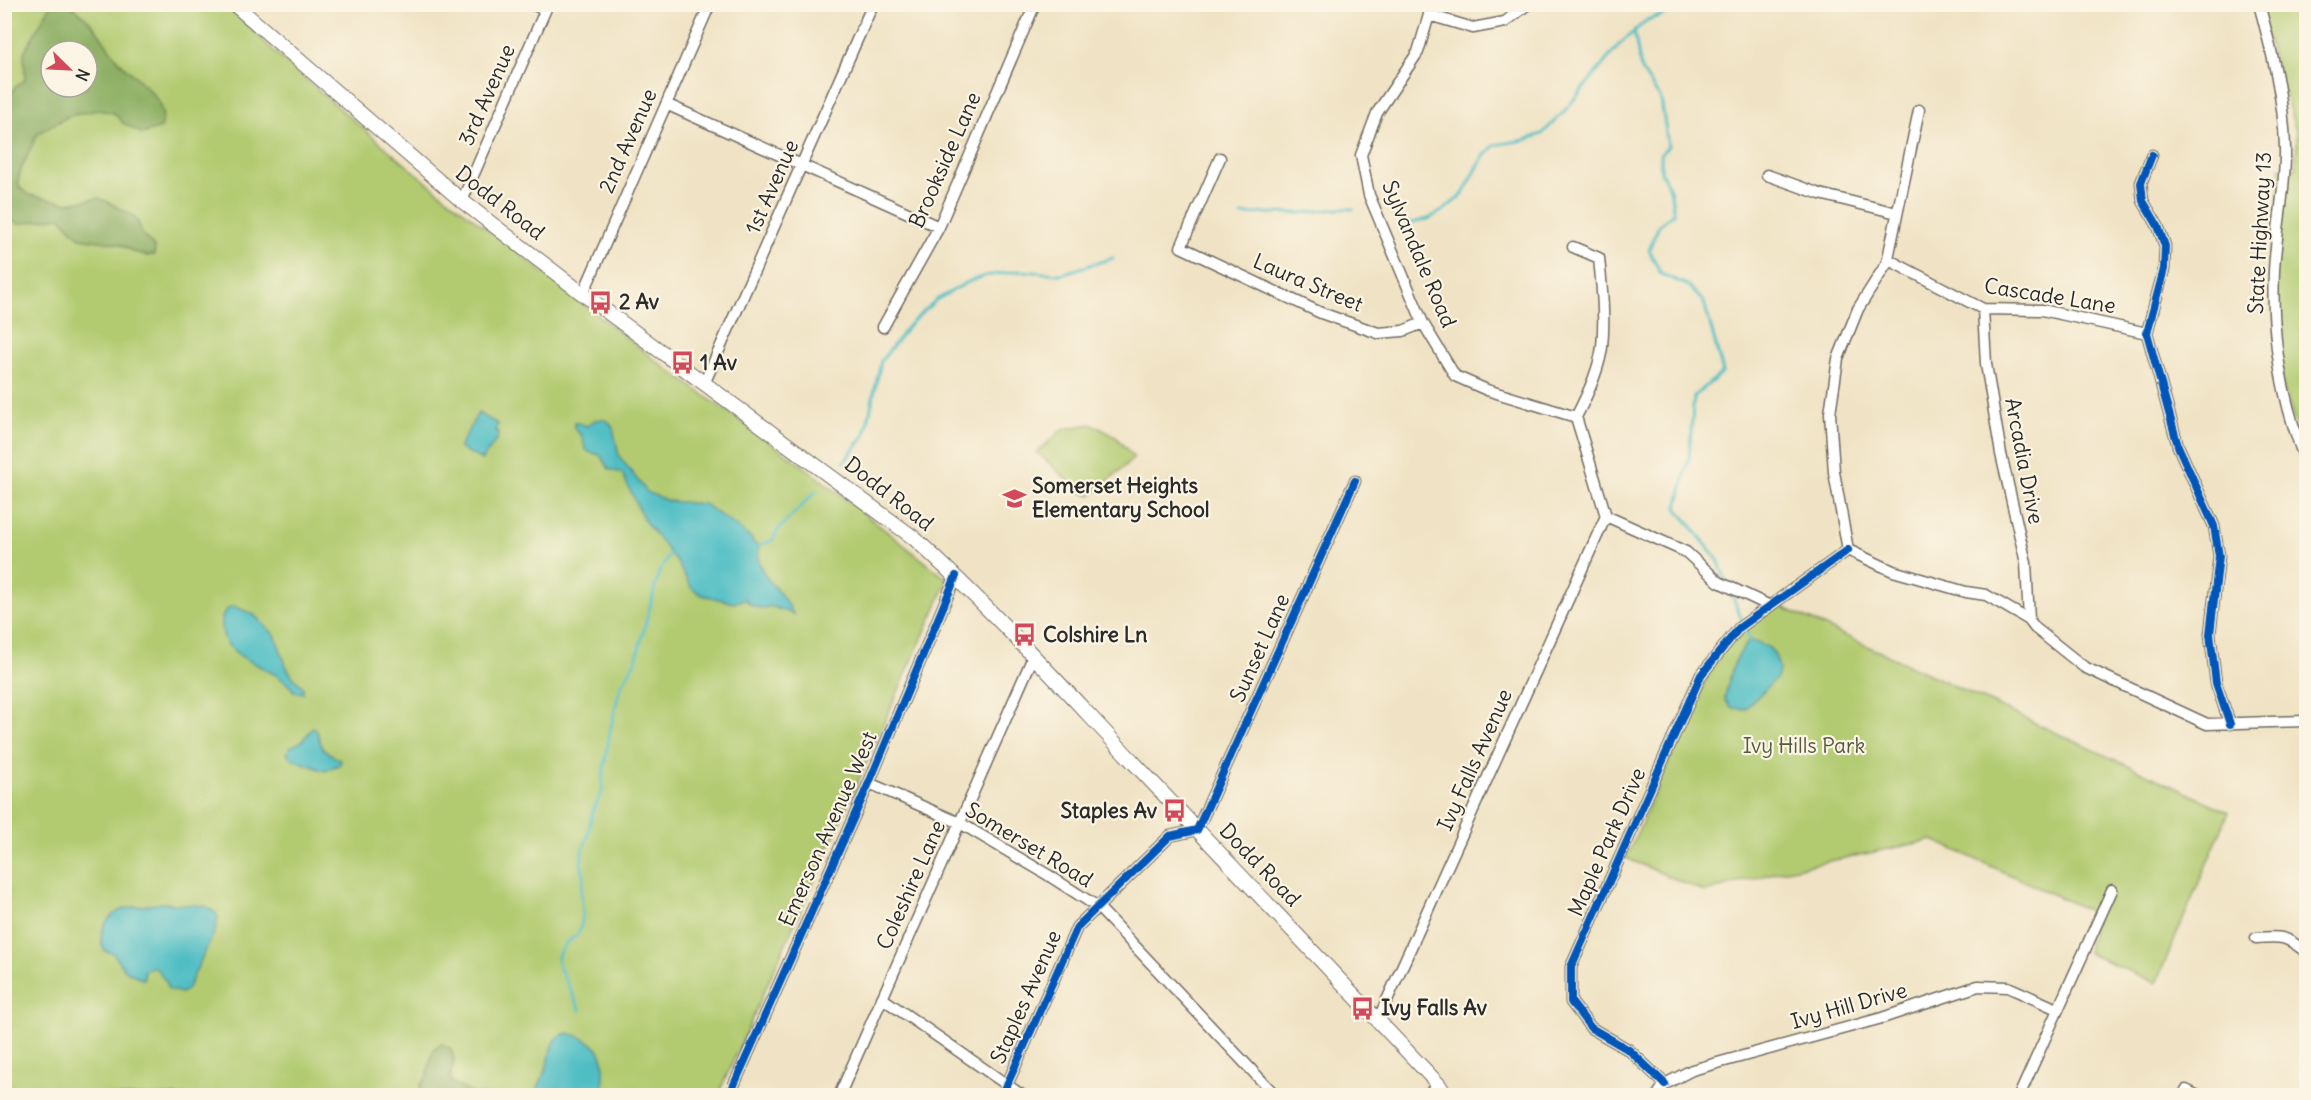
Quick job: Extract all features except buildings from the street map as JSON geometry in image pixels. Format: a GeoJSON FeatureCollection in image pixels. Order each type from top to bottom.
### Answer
{"type":"FeatureCollection","features":[{"type":"Feature","properties":{"kind":"main road","name":"Dodd Road"},"geometry":{"type":"LineString","coordinates":[[234,4],[462,201],[583,294],[914,538],[956,576],[1443,1090]]}},
{"type":"Feature","properties":{"kind":"street"},"geometry":{"type":"LineString","coordinates":[[532,4],[546,7]]}},
{"type":"Feature","properties":{"kind":"street","name":"2nd Avenue"},"geometry":{"type":"LineString","coordinates":[[583,294],[710,4]]}},
{"type":"Feature","properties":{"kind":"street","name":"1st Avenue"},"geometry":{"type":"LineString","coordinates":[[705,384],[873,4]]}},
{"type":"Feature","properties":{"kind":"street","name":"Brookside Lane"},"geometry":{"type":"LineString","coordinates":[[884,327],[939,227],[1035,4]]}},
{"type":"Feature","properties":{"kind":"street"},"geometry":{"type":"LineString","coordinates":[[1429,10],[1473,28],[1505,22],[1528,4]]}},
{"type":"Feature","properties":{"kind":"street","name":"State Highway 13"},"geometry":{"type":"LineString","coordinates":[[2259,4],[2279,82],[2285,149],[2274,269],[2273,316],[2284,394],[2307,462]]}},
{"type":"Feature","properties":{"kind":"street","name":"3rd Avenue"},"geometry":{"type":"LineString","coordinates":[[462,201],[546,7]]}},
{"type":"Feature","properties":{"kind":"street","name":"Sylvandale Road"},"geometry":{"type":"LineString","coordinates":[[1429,10],[1418,52],[1377,113],[1361,155],[1369,195],[1423,323],[1455,376],[1487,390],[1576,417]]}},
{"type":"Feature","properties":{"kind":"street"},"geometry":{"type":"LineString","coordinates":[[666,104],[939,227]]}},
{"type":"Feature","properties":{"kind":"street"},"geometry":{"type":"LineString","coordinates":[[1848,550],[1834,471],[1830,413],[1838,359],[1858,309],[1887,263],[1919,110]]}},
{"type":"Feature","properties":{"kind":"street"},"geometry":{"type":"LineString","coordinates":[[2152,155],[2141,183],[2143,201],[2158,226],[2165,246],[2164,269],[2146,333],[2178,446],[2214,526],[2219,556],[2210,633],[2216,683],[2230,724]]}},
{"type":"Feature","properties":{"kind":"street","name":"Laura Street"},"geometry":{"type":"LineString","coordinates":[[1220,158],[1181,247],[1321,314],[1378,333],[1403,331],[1423,323]]}},
{"type":"Feature","properties":{"kind":"street"},"geometry":{"type":"LineString","coordinates":[[1767,175],[1820,194],[1897,213]]}},
{"type":"Feature","properties":{"kind":"street"},"geometry":{"type":"LineString","coordinates":[[1574,247],[1599,258],[1603,304],[1602,349],[1588,392],[1576,417],[1606,516],[1686,552],[1719,582],[1770,606],[1848,550]]}},
{"type":"Feature","properties":{"kind":"street","name":"Cascade Lane"},"geometry":{"type":"LineString","coordinates":[[1887,263],[1889,260],[1983,309],[2042,310],[2146,333]]}},
{"type":"Feature","properties":{"kind":"street","name":"Arcadia Drive"},"geometry":{"type":"LineString","coordinates":[[1983,309],[1986,364],[2001,454],[2026,563],[2030,620]]}},
{"type":"Feature","properties":{"kind":"street","name":"Sunset Lane"},"geometry":{"type":"LineString","coordinates":[[1197,830],[1355,481]]}},
{"type":"Feature","properties":{"kind":"street","name":"Ivy Falls Avenue"},"geometry":{"type":"LineString","coordinates":[[1378,1020],[1606,516]]}},
{"type":"Feature","properties":{"kind":"street"},"geometry":{"type":"LineString","coordinates":[[1848,550],[1893,571],[1966,592],[1986,595],[2030,620],[2035,628],[2084,668],[2207,724],[2307,721]]}},
{"type":"Feature","properties":{"kind":"street","name":"Emerson Avenue West"},"geometry":{"type":"LineString","coordinates":[[729,1095],[869,783],[956,576]]}},
{"type":"Feature","properties":{"kind":"street","name":"Maple Park Drive"},"geometry":{"type":"LineString","coordinates":[[1665,1084],[1629,1050],[1590,1028],[1571,1002],[1571,967],[1701,675],[1739,628],[1770,606]]}},
{"type":"Feature","properties":{"kind":"street","name":"Coleshire Lane"},"geometry":{"type":"LineString","coordinates":[[839,1095],[1033,657]]}},
{"type":"Feature","properties":{"kind":"street","name":"Somerset Road"},"geometry":{"type":"LineString","coordinates":[[869,783],[960,823],[1098,907],[1276,1095]]}},
{"type":"Feature","properties":{"kind":"street","name":"Staples Avenue"},"geometry":{"type":"LineString","coordinates":[[1002,1095],[1077,927],[1170,836],[1197,830]]}},
{"type":"Feature","properties":{"kind":"street"},"geometry":{"type":"LineString","coordinates":[[2019,1095],[2112,890]]}},
{"type":"Feature","properties":{"kind":"street"},"geometry":{"type":"LineString","coordinates":[[2256,938],[2280,936],[2289,938],[2307,952]]}},
{"type":"Feature","properties":{"kind":"street","name":"Ivy Hill Drive"},"geometry":{"type":"LineString","coordinates":[[1657,1095],[1665,1084],[1692,1070],[1882,1018],[1978,986],[2008,987],[2058,1009]]}},
{"type":"Feature","properties":{"kind":"street"},"geometry":{"type":"LineString","coordinates":[[882,998],[1023,1095]]}},
{"type":"Feature","properties":{"kind":"street"},"geometry":{"type":"LineString","coordinates":[[1425,1095],[1443,1090]]}},
{"type":"Feature","properties":{"kind":"street"},"geometry":{"type":"LineString","coordinates":[[2186,1090],[2198,1095]]}},
{"type":"Feature","properties":{"kind":"green space"},"geometry":{"type":"Polygon","coordinates":[[[5,5],[227,5],[286,63],[424,180],[663,366],[805,467],[948,580],[718,1095],[5,1096],[5,5]]]}},
{"type":"Feature","properties":{"kind":"green space"},"geometry":{"type":"Polygon","coordinates":[[[51,5],[70,5],[92,25],[119,61],[150,90],[161,108],[163,118],[161,128],[142,134],[123,123],[114,113],[98,110],[69,116],[38,133],[21,169],[18,181],[20,188],[30,195],[68,203],[98,198],[132,215],[138,222],[142,234],[155,248],[154,255],[146,256],[120,244],[80,238],[60,217],[19,224],[5,218],[5,103],[15,87],[25,80],[24,52],[51,5]]]}},
{"type":"Feature","properties":{"kind":"green space"},"geometry":{"type":"Polygon","coordinates":[[[2257,5],[2306,5],[2306,455],[2282,383],[2273,277],[2280,166],[2296,168],[2297,134],[2257,5]]]}},
{"type":"Feature","properties":{"kind":"green space"},"geometry":{"type":"Polygon","coordinates":[[[1092,424],[1116,437],[1134,458],[1092,495],[1083,494],[1037,452],[1063,429],[1092,424]]]}},
{"type":"Feature","properties":{"kind":"green space","name":"Ivy Hills Park"},"geometry":{"type":"Polygon","coordinates":[[[1780,606],[2229,812],[2156,983],[2088,953],[2094,913],[1933,840],[1781,871],[1705,892],[1626,858],[1712,666],[1737,635],[1780,606]]]}},
{"type":"Feature","properties":{"kind":"green space"},"geometry":{"type":"Polygon","coordinates":[[[442,1044],[451,1049],[454,1060],[450,1078],[454,1084],[475,1095],[419,1095],[433,1052],[442,1044]]]}},
{"type":"Feature","properties":{"kind":"water"},"geometry":{"type":"Polygon","coordinates":[[[478,413],[498,424],[495,430],[498,432],[497,439],[482,460],[459,448],[478,413]]]}},
{"type":"Feature","properties":{"kind":"water"},"geometry":{"type":"Polygon","coordinates":[[[603,419],[613,428],[619,456],[647,492],[668,501],[704,504],[752,539],[755,545],[759,544],[759,556],[765,575],[793,614],[770,606],[756,607],[745,599],[734,603],[702,595],[692,589],[676,561],[644,520],[622,473],[609,469],[600,455],[589,452],[585,448],[582,436],[574,428],[575,422],[587,426],[595,420],[603,419]]]}},
{"type":"Feature","properties":{"kind":"water"},"geometry":{"type":"Polygon","coordinates":[[[233,606],[253,614],[275,635],[287,668],[303,687],[303,693],[294,691],[278,676],[240,656],[226,642],[222,631],[222,617],[226,610],[233,606]]]}},
{"type":"Feature","properties":{"kind":"water"},"geometry":{"type":"Polygon","coordinates":[[[1750,640],[1768,647],[1774,653],[1779,667],[1778,677],[1745,709],[1731,708],[1725,696],[1731,673],[1739,654],[1750,640]]]}},
{"type":"Feature","properties":{"kind":"water"},"geometry":{"type":"Polygon","coordinates":[[[313,727],[317,731],[322,748],[341,761],[340,764],[325,771],[295,760],[287,754],[290,747],[301,742],[313,727]]]}},
{"type":"Feature","properties":{"kind":"water"},"geometry":{"type":"Polygon","coordinates":[[[161,903],[205,906],[218,917],[215,931],[187,990],[181,993],[168,989],[156,968],[152,967],[144,971],[144,979],[125,970],[113,953],[105,951],[102,945],[104,926],[112,916],[124,909],[161,903]]]}},
{"type":"Feature","properties":{"kind":"water"},"geometry":{"type":"Polygon","coordinates":[[[568,1033],[590,1042],[601,1055],[604,1072],[602,1095],[535,1095],[547,1066],[552,1045],[559,1036],[568,1033]]]}},
{"type":"Feature","properties":{"kind":"waterway"},"geometry":{"type":"LineString","coordinates":[[1397,219],[1412,223],[1428,219],[1444,210],[1463,194],[1483,157],[1495,145],[1525,140],[1542,134],[1562,114],[1620,44],[1647,20],[1668,13],[1732,4]]}},
{"type":"Feature","properties":{"kind":"waterway"},"geometry":{"type":"LineString","coordinates":[[1634,30],[1641,70],[1661,99],[1668,146],[1661,154],[1661,172],[1670,189],[1674,213],[1659,225],[1649,250],[1661,274],[1687,285],[1704,302],[1723,372],[1694,396],[1689,457],[1677,508],[1718,560],[1726,581]]}},
{"type":"Feature","properties":{"kind":"waterway"},"geometry":{"type":"LineString","coordinates":[[1242,215],[1353,209]]}},
{"type":"Feature","properties":{"kind":"waterway"},"geometry":{"type":"LineString","coordinates":[[844,462],[865,435],[881,361],[910,324],[936,300],[984,276],[1019,271],[1061,274],[1113,258]]}},
{"type":"Feature","properties":{"kind":"waterway"},"geometry":{"type":"LineString","coordinates":[[757,546],[772,541],[777,531],[816,491]]}},
{"type":"Feature","properties":{"kind":"waterway"},"geometry":{"type":"LineString","coordinates":[[580,1010],[558,965],[558,955],[565,944],[577,935],[581,927],[583,911],[581,895],[584,874],[581,865],[582,851],[593,810],[603,790],[602,782],[610,731],[620,688],[636,660],[659,572],[671,551]]}},
{"type":"Feature","properties":{"kind":"waterway"},"geometry":{"type":"LineString","coordinates":[[1730,590],[1750,640]]}},
{"type":"Feature","properties":{"kind":"cycle path"},"geometry":{"type":"LineString","coordinates":[[2152,155],[2141,183],[2143,201],[2158,226],[2165,246],[2164,269],[2147,333],[2178,446],[2214,526],[2219,556],[2210,634],[2216,683],[2230,724]]}},
{"type":"Feature","properties":{"kind":"cycle path"},"geometry":{"type":"LineString","coordinates":[[1002,1096],[1077,927],[1170,836],[1197,830],[1355,481]]}},
{"type":"Feature","properties":{"kind":"cycle path"},"geometry":{"type":"LineString","coordinates":[[1665,1084],[1629,1050],[1591,1028],[1571,1002],[1571,967],[1701,675],[1739,628],[1848,550]]}},
{"type":"Feature","properties":{"kind":"cycle path"},"geometry":{"type":"LineString","coordinates":[[729,1096],[869,783],[956,576]]}},
{"type":"Feature","properties":{"kind":"place","name":"2 Av"},"geometry":{"type":"Point","coordinates":[601,302]}},
{"type":"Feature","properties":{"kind":"place","name":"1 Av"},"geometry":{"type":"Point","coordinates":[682,363]}},
{"type":"Feature","properties":{"kind":"place","name":"Somerset Heights Elementary School"},"geometry":{"type":"Point","coordinates":[1014,498]}},
{"type":"Feature","properties":{"kind":"place","name":"Colshire Ln"},"geometry":{"type":"Point","coordinates":[1025,635]}},
{"type":"Feature","properties":{"kind":"place","name":"Staples Av"},"geometry":{"type":"Point","coordinates":[1175,811]}},
{"type":"Feature","properties":{"kind":"place","name":"Ivy Falls Av"},"geometry":{"type":"Point","coordinates":[1363,1008]}}]}
